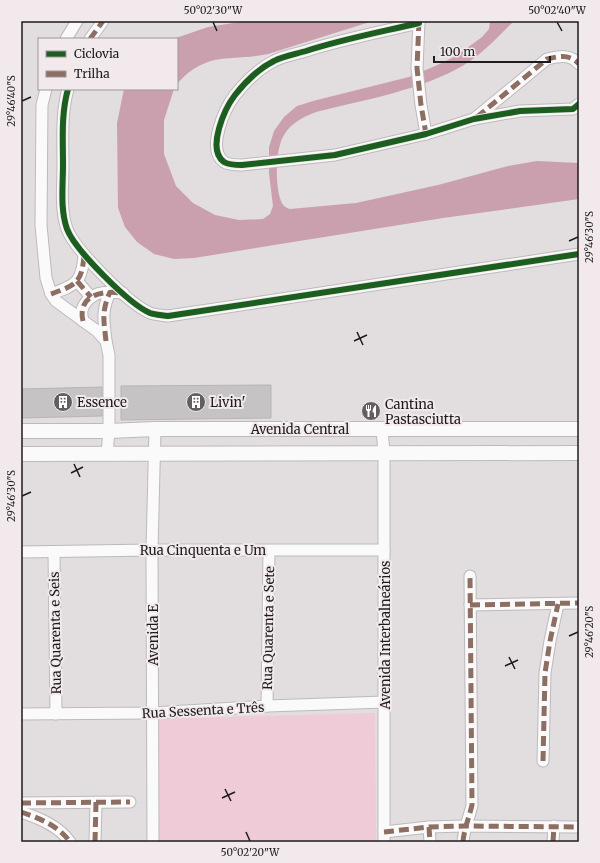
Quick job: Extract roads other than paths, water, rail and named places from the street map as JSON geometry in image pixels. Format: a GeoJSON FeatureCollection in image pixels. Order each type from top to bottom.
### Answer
{"type":"FeatureCollection","features":[{"type":"Feature","properties":{"kind":"main road","name":"Avenida Central"},"geometry":{"type":"LineString","coordinates":[[21,431],[109,431],[155,429],[579,429]]}},
{"type":"Feature","properties":{"kind":"main road","name":"Avenida Central"},"geometry":{"type":"LineString","coordinates":[[21,454],[579,453]]}},
{"type":"Feature","properties":{"kind":"street"},"geometry":{"type":"LineString","coordinates":[[91,38],[103,21]]}},
{"type":"Feature","properties":{"kind":"street"},"geometry":{"type":"LineString","coordinates":[[426,134],[417,68],[419,22],[320,46],[275,60],[253,74],[234,96],[220,124],[217,144],[218,154],[224,161],[230,164],[242,165],[335,155],[426,134],[474,119],[520,112],[573,109],[579,104]]}},
{"type":"Feature","properties":{"kind":"street"},"geometry":{"type":"LineString","coordinates":[[66,38],[71,24]]}},
{"type":"Feature","properties":{"kind":"street"},"geometry":{"type":"LineString","coordinates":[[474,119],[547,59],[562,55],[575,60],[579,64]]}},
{"type":"Feature","properties":{"kind":"street"},"geometry":{"type":"LineString","coordinates":[[46,90],[42,105],[41,225],[46,278],[51,294],[56,301],[97,331],[106,341]]}},
{"type":"Feature","properties":{"kind":"street"},"geometry":{"type":"LineString","coordinates":[[68,90],[63,119],[63,194],[64,214],[68,229],[84,255],[123,294],[135,304],[150,313],[168,316],[579,254]]}},
{"type":"Feature","properties":{"kind":"street"},"geometry":{"type":"LineString","coordinates":[[51,294],[68,288],[77,281],[83,267],[84,255]]}},
{"type":"Feature","properties":{"kind":"street"},"geometry":{"type":"LineString","coordinates":[[77,281],[91,297]]}},
{"type":"Feature","properties":{"kind":"street"},"geometry":{"type":"LineString","coordinates":[[82,321],[81,312],[84,305],[91,297],[96,294],[110,292],[123,294]]}},
{"type":"Feature","properties":{"kind":"street"},"geometry":{"type":"LineString","coordinates":[[107,454],[109,431],[109,355],[104,321],[104,305],[110,292]]}},
{"type":"Feature","properties":{"kind":"street","name":"Avenida E"},"geometry":{"type":"LineString","coordinates":[[153,842],[152,550],[153,454],[155,429]]}},
{"type":"Feature","properties":{"kind":"street","name":"Avenida Interbalneários"},"geometry":{"type":"LineString","coordinates":[[382,429],[384,453],[384,837]]}},
{"type":"Feature","properties":{"kind":"street","name":"Rua Cinquenta e Um"},"geometry":{"type":"LineString","coordinates":[[21,552],[152,550],[384,550]]}},
{"type":"Feature","properties":{"kind":"street","name":"Rua Quarenta e Sete"},"geometry":{"type":"LineString","coordinates":[[267,706],[269,550]]}},
{"type":"Feature","properties":{"kind":"street","name":"Rua Quarenta e Seis"},"geometry":{"type":"LineString","coordinates":[[54,552],[56,714]]}},
{"type":"Feature","properties":{"kind":"street"},"geometry":{"type":"LineString","coordinates":[[463,842],[465,826],[472,806],[470,576]]}},
{"type":"Feature","properties":{"kind":"street"},"geometry":{"type":"LineString","coordinates":[[470,605],[579,603]]}},
{"type":"Feature","properties":{"kind":"street"},"geometry":{"type":"LineString","coordinates":[[543,761],[545,672],[558,604]]}},
{"type":"Feature","properties":{"kind":"street","name":"Rua Sessenta e Três"},"geometry":{"type":"LineString","coordinates":[[21,714],[153,713],[267,706],[385,702]]}},
{"type":"Feature","properties":{"kind":"street"},"geometry":{"type":"LineString","coordinates":[[21,802],[130,802]]}},
{"type":"Feature","properties":{"kind":"street"},"geometry":{"type":"LineString","coordinates":[[95,842],[96,802]]}},
{"type":"Feature","properties":{"kind":"street"},"geometry":{"type":"LineString","coordinates":[[21,812],[34,816],[53,826],[70,842]]}},
{"type":"Feature","properties":{"kind":"street"},"geometry":{"type":"LineString","coordinates":[[554,826],[554,842]]}},
{"type":"Feature","properties":{"kind":"street"},"geometry":{"type":"LineString","coordinates":[[429,827],[430,842]]}},
{"type":"Feature","properties":{"kind":"street"},"geometry":{"type":"LineString","coordinates":[[384,837],[429,827],[579,827]]}},
{"type":"Feature","properties":{"kind":"place","name":"Essence"},"geometry":{"type":"Point","coordinates":[63,402]}},
{"type":"Feature","properties":{"kind":"place","name":"Livin'"},"geometry":{"type":"Point","coordinates":[196,402]}},
{"type":"Feature","properties":{"kind":"place","name":"Cantina Pastasciutta"},"geometry":{"type":"Point","coordinates":[371,411]}}]}
